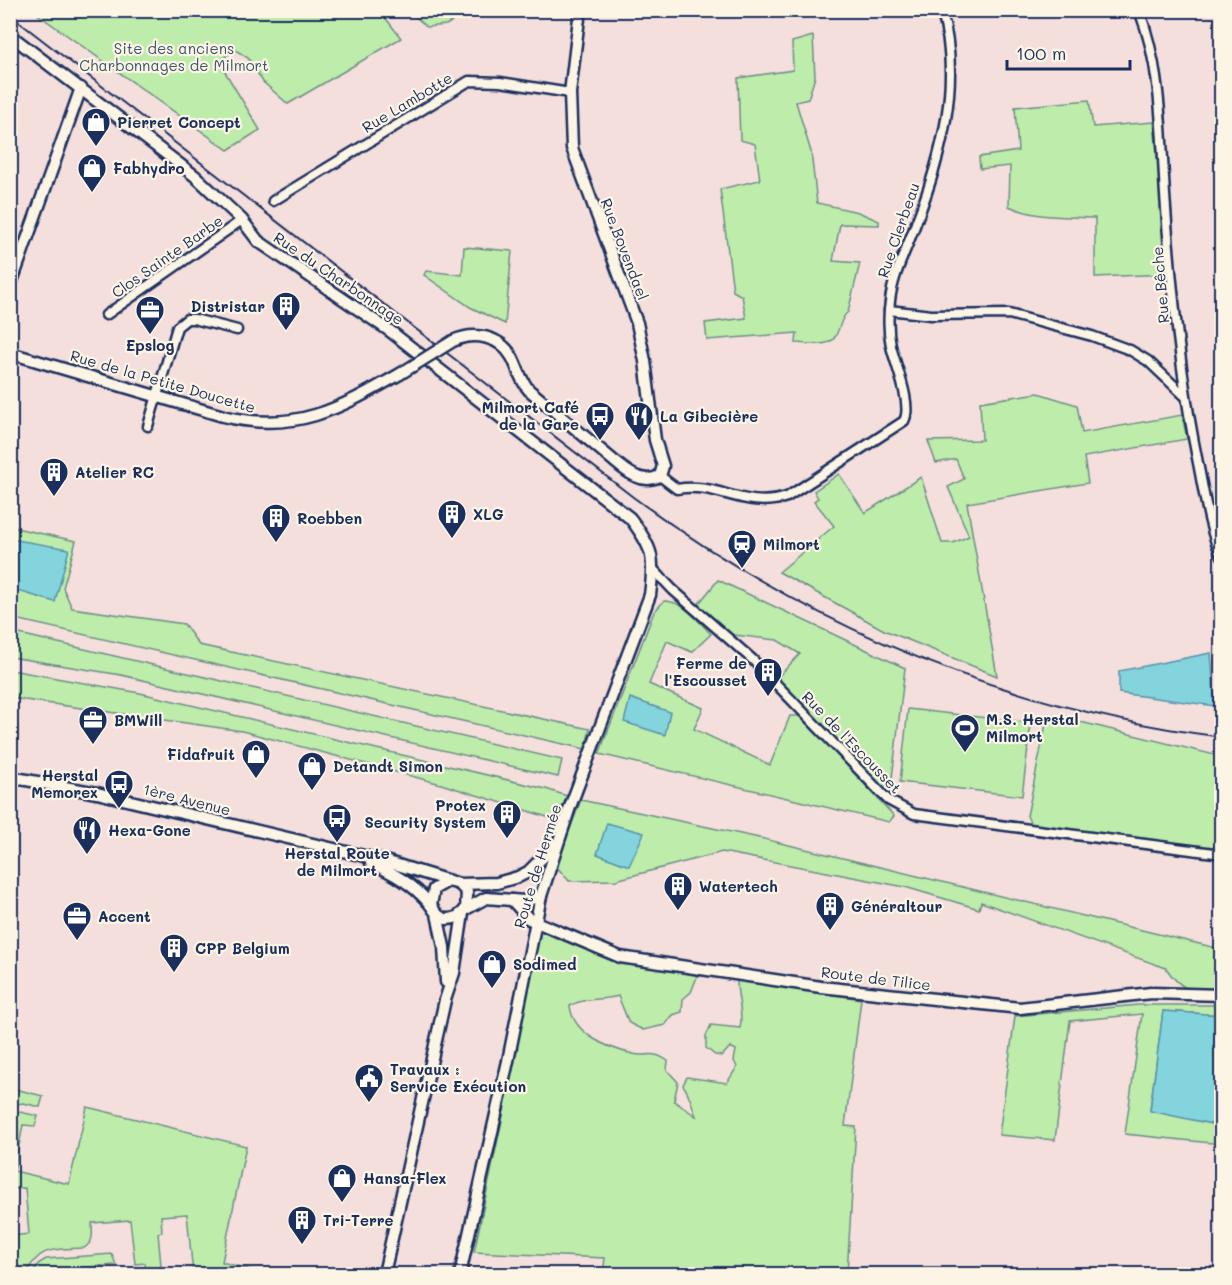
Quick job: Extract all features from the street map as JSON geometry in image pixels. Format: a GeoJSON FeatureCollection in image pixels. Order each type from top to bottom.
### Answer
{"type":"FeatureCollection","features":[{"type":"Feature","properties":{"kind":"street","name":"Rue Bovendael"},"geometry":{"type":"LineString","coordinates":[[580,10],[570,93],[572,148],[641,336],[655,440],[663,466],[660,476]]}},
{"type":"Feature","properties":{"kind":"street","name":"Rue Clerbeau"},"geometry":{"type":"LineString","coordinates":[[660,476],[677,489],[692,486],[755,502],[770,503],[787,497],[900,424],[907,416],[907,408],[891,347],[889,310],[892,286],[925,199],[948,112],[949,57],[941,10]]}},
{"type":"Feature","properties":{"kind":"street","name":"Rue Bêche"},"geometry":{"type":"LineString","coordinates":[[1139,10],[1149,36],[1161,117],[1165,197],[1184,394],[1204,492],[1221,556]]}},
{"type":"Feature","properties":{"kind":"street","name":"Rue du Charbonnage"},"geometry":{"type":"LineString","coordinates":[[10,35],[195,177],[242,220],[258,241],[390,331],[630,518],[650,546]]}},
{"type":"Feature","properties":{"kind":"street","name":"Rue Lambotte"},"geometry":{"type":"LineString","coordinates":[[273,201],[469,81],[500,82],[570,93]]}},
{"type":"Feature","properties":{"kind":"street"},"geometry":{"type":"LineString","coordinates":[[10,286],[81,88]]}},
{"type":"Feature","properties":{"kind":"street","name":"Clos Sainte Barbe"},"geometry":{"type":"LineString","coordinates":[[106,315],[242,220]]}},
{"type":"Feature","properties":{"kind":"street"},"geometry":{"type":"LineString","coordinates":[[889,310],[931,315],[1009,314],[1092,336],[1148,361],[1184,394]]}},
{"type":"Feature","properties":{"kind":"street"},"geometry":{"type":"LineString","coordinates":[[148,426],[177,327],[187,319],[194,319],[237,330]]}},
{"type":"Feature","properties":{"kind":"street","name":"Rue de la Petite Doucette"},"geometry":{"type":"LineString","coordinates":[[10,353],[223,416],[272,424],[317,415],[400,374],[453,341],[473,335],[497,342],[512,357],[521,379],[529,390],[627,472],[642,479],[653,479],[660,476]]}},
{"type":"Feature","properties":{"kind":"street","name":"Route de Hermée"},"geometry":{"type":"LineString","coordinates":[[460,1275],[508,1061],[534,921],[545,881],[650,595],[653,569],[650,546]]}},
{"type":"Feature","properties":{"kind":"street","name":"Rue de l'Escousset"},"geometry":{"type":"LineString","coordinates":[[653,569],[673,590],[753,660],[888,800],[904,811],[1221,854]]}},
{"type":"Feature","properties":{"kind":"street","name":"1ère Avenue"},"geometry":{"type":"LineString","coordinates":[[10,777],[97,793],[395,864],[459,884],[497,883],[528,872],[559,842]]}},
{"type":"Feature","properties":{"kind":"street","name":"1ère Avenue"},"geometry":{"type":"LineString","coordinates":[[355,855],[398,875],[434,910]]}},
{"type":"Feature","properties":{"kind":"street"},"geometry":{"type":"LineString","coordinates":[[528,872],[545,881]]}},
{"type":"Feature","properties":{"kind":"street"},"geometry":{"type":"LineString","coordinates":[[445,1000],[447,973],[434,910],[434,889],[448,881]]}},
{"type":"Feature","properties":{"kind":"street"},"geometry":{"type":"LineString","coordinates":[[384,1275],[445,1000],[454,973],[467,892],[459,884]]}},
{"type":"Feature","properties":{"kind":"street"},"geometry":{"type":"LineString","coordinates":[[434,910],[452,919],[486,898],[525,901],[541,896]]}},
{"type":"Feature","properties":{"kind":"street"},"geometry":{"type":"LineString","coordinates":[[512,900],[529,919],[534,921]]}},
{"type":"Feature","properties":{"kind":"street","name":"Route de Tilice"},"geometry":{"type":"LineString","coordinates":[[534,921],[620,957],[821,987],[957,1003],[1020,1008],[1151,993],[1221,995]]}},
{"type":"Feature","properties":{"kind":"green space","name":"Site des anciens Charbonnages de Milmort"},"geometry":{"type":"Polygon","coordinates":[[[33,11],[395,11],[384,16],[401,38],[288,104],[263,82],[248,58],[234,49],[219,62],[260,130],[228,150],[33,11]]]}},
{"type":"Feature","properties":{"kind":"green space"},"geometry":{"type":"Polygon","coordinates":[[[409,11],[461,11],[461,16],[446,25],[427,27],[409,11]]]}},
{"type":"Feature","properties":{"kind":"green space"},"geometry":{"type":"Polygon","coordinates":[[[813,36],[815,77],[808,99],[796,102],[811,152],[817,203],[858,212],[879,221],[879,225],[840,224],[833,261],[860,263],[848,312],[831,341],[819,344],[796,343],[797,333],[707,340],[705,323],[746,318],[742,296],[733,291],[720,189],[760,180],[755,144],[740,140],[738,78],[793,70],[792,42],[813,36]]]}},
{"type":"Feature","properties":{"kind":"green space"},"geometry":{"type":"Polygon","coordinates":[[[1089,100],[1093,127],[1154,122],[1168,274],[1095,277],[1095,218],[1040,215],[1009,206],[1010,166],[980,169],[979,157],[1018,151],[1015,107],[1089,100]]]}},
{"type":"Feature","properties":{"kind":"green space"},"geometry":{"type":"Polygon","coordinates":[[[464,247],[512,251],[505,324],[470,307],[424,275],[426,271],[462,275],[464,247]]]}},
{"type":"Feature","properties":{"kind":"green space"},"geometry":{"type":"Polygon","coordinates":[[[1038,393],[1077,405],[1082,433],[1182,415],[1187,439],[1084,457],[1088,483],[967,503],[997,676],[884,630],[779,572],[834,526],[814,501],[818,498],[814,491],[839,474],[865,513],[921,477],[942,543],[953,543],[969,536],[948,487],[964,479],[956,459],[936,463],[928,441],[982,440],[980,402],[1038,393]]]}},
{"type":"Feature","properties":{"kind":"green space"},"geometry":{"type":"Polygon","coordinates":[[[11,527],[76,541],[63,588],[72,608],[184,624],[199,645],[590,729],[585,749],[11,618],[11,527]]]}},
{"type":"Feature","properties":{"kind":"green space"},"geometry":{"type":"Polygon","coordinates":[[[718,580],[905,668],[891,787],[880,786],[776,679],[800,654],[777,640],[734,635],[731,639],[696,607],[718,580]]]}},
{"type":"Feature","properties":{"kind":"green space"},"geometry":{"type":"Polygon","coordinates":[[[664,601],[684,608],[711,634],[692,652],[667,641],[649,684],[703,708],[694,729],[770,765],[790,716],[801,716],[894,816],[889,822],[599,754],[654,612],[664,601]]]}},
{"type":"Feature","properties":{"kind":"green space"},"geometry":{"type":"Polygon","coordinates":[[[11,632],[562,760],[558,777],[121,675],[11,657],[11,632]]]}},
{"type":"Feature","properties":{"kind":"green space"},"geometry":{"type":"Polygon","coordinates":[[[11,670],[140,693],[546,789],[567,796],[557,820],[441,784],[242,731],[11,698],[11,670]]]}},
{"type":"Feature","properties":{"kind":"green space","name":"M.S. Herstal Milmort"},"geometry":{"type":"Polygon","coordinates":[[[908,709],[1031,723],[1022,796],[900,782],[908,709]]]}},
{"type":"Feature","properties":{"kind":"green space"},"geometry":{"type":"Polygon","coordinates":[[[1048,714],[1215,755],[1216,782],[1221,782],[1221,849],[1031,824],[1027,816],[1048,714]]]}},
{"type":"Feature","properties":{"kind":"green space"},"geometry":{"type":"Polygon","coordinates":[[[581,800],[764,839],[1212,947],[1221,951],[1221,988],[1204,991],[1189,989],[1177,982],[1166,968],[981,902],[979,909],[905,887],[722,852],[616,880],[569,881],[556,866],[581,800]]]}},
{"type":"Feature","properties":{"kind":"green space"},"geometry":{"type":"Polygon","coordinates":[[[552,929],[620,957],[685,966],[697,977],[691,992],[683,999],[682,1012],[673,1015],[665,1025],[643,1030],[629,1023],[618,996],[581,1001],[570,1006],[577,1024],[584,1032],[602,1044],[638,1055],[658,1055],[668,1061],[667,1070],[678,1082],[674,1101],[696,1116],[683,1085],[687,1077],[727,1083],[737,1067],[734,1061],[736,1050],[730,1047],[722,1056],[715,1055],[706,1048],[706,1036],[711,1025],[740,1028],[737,979],[861,999],[845,1126],[856,1127],[847,1274],[603,1274],[605,1258],[474,1252],[515,1059],[533,944],[539,930],[552,929]]]}},
{"type":"Feature","properties":{"kind":"green space"},"geometry":{"type":"Polygon","coordinates":[[[1139,1005],[1221,1005],[1221,1015],[1163,1011],[1150,1110],[1221,1126],[1221,1144],[1125,1134],[1142,1014],[1070,1021],[1055,1140],[999,1135],[1015,1016],[1139,1005]]]}},
{"type":"Feature","properties":{"kind":"green space"},"geometry":{"type":"Polygon","coordinates":[[[11,1088],[43,1096],[40,1107],[23,1103],[11,1105],[11,1088]]]}},
{"type":"Feature","properties":{"kind":"green space"},"geometry":{"type":"Polygon","coordinates":[[[87,1107],[246,1146],[222,1262],[254,1271],[253,1274],[193,1274],[187,1214],[161,1216],[162,1232],[158,1233],[161,1265],[156,1274],[146,1274],[145,1263],[135,1264],[130,1220],[92,1223],[91,1240],[84,1248],[49,1251],[37,1258],[26,1274],[11,1274],[11,1236],[29,1234],[25,1188],[11,1189],[11,1114],[20,1112],[38,1116],[35,1126],[23,1125],[14,1171],[69,1184],[87,1107]]]}},
{"type":"Feature","properties":{"kind":"green space"},"geometry":{"type":"Polygon","coordinates":[[[112,1254],[116,1265],[75,1268],[70,1274],[33,1274],[38,1264],[46,1259],[112,1254]]]}},
{"type":"Feature","properties":{"kind":"water"},"geometry":{"type":"Polygon","coordinates":[[[11,539],[69,549],[55,602],[11,589],[11,539]]]}},
{"type":"Feature","properties":{"kind":"water"},"geometry":{"type":"Polygon","coordinates":[[[1211,653],[1215,706],[1119,693],[1119,671],[1211,653]]]}},
{"type":"Feature","properties":{"kind":"water"},"geometry":{"type":"Polygon","coordinates":[[[630,698],[670,712],[665,735],[624,722],[630,698]]]}},
{"type":"Feature","properties":{"kind":"water"},"geometry":{"type":"Polygon","coordinates":[[[607,823],[644,833],[629,866],[597,854],[607,823]]]}},
{"type":"Feature","properties":{"kind":"water"},"geometry":{"type":"Polygon","coordinates":[[[1163,1011],[1221,1015],[1221,1126],[1150,1111],[1163,1011]]]}},
{"type":"Feature","properties":{"kind":"railway"},"geometry":{"type":"LineString","coordinates":[[10,15],[633,497],[700,543],[768,585],[839,622],[912,655],[987,683],[1063,706],[1142,724],[1222,737]]}},
{"type":"Feature","properties":{"kind":"place","name":"Pierret Concept"},"geometry":{"type":"Point","coordinates":[96,148]}},
{"type":"Feature","properties":{"kind":"place","name":"Fabhydro"},"geometry":{"type":"Point","coordinates":[92,194]}},
{"type":"Feature","properties":{"kind":"place","name":"Distristar"},"geometry":{"type":"Point","coordinates":[286,332]}},
{"type":"Feature","properties":{"kind":"place","name":"Epslog"},"geometry":{"type":"Point","coordinates":[150,336]}},
{"type":"Feature","properties":{"kind":"place","name":"Milmort Café de la Gare"},"geometry":{"type":"Point","coordinates":[600,442]}},
{"type":"Feature","properties":{"kind":"place","name":"La Gibecière"},"geometry":{"type":"Point","coordinates":[639,442]}},
{"type":"Feature","properties":{"kind":"place","name":"Atelier RC"},"geometry":{"type":"Point","coordinates":[54,498]}},
{"type":"Feature","properties":{"kind":"place","name":"XLG"},"geometry":{"type":"Point","coordinates":[452,540]}},
{"type":"Feature","properties":{"kind":"place","name":"Roebben"},"geometry":{"type":"Point","coordinates":[276,544]}},
{"type":"Feature","properties":{"kind":"place","name":"Milmort"},"geometry":{"type":"Point","coordinates":[742,570]}},
{"type":"Feature","properties":{"kind":"place","name":"Ferme de l'Escousset"},"geometry":{"type":"Point","coordinates":[768,698]}},
{"type":"Feature","properties":{"kind":"place","name":"BMWill"},"geometry":{"type":"Point","coordinates":[93,746]}},
{"type":"Feature","properties":{"kind":"place","name":"M.S. Herstal Milmort"},"geometry":{"type":"Point","coordinates":[965,754]}},
{"type":"Feature","properties":{"kind":"place","name":"Fidafruit"},"geometry":{"type":"Point","coordinates":[256,780]}},
{"type":"Feature","properties":{"kind":"place","name":"Detandt Simon"},"geometry":{"type":"Point","coordinates":[312,792]}},
{"type":"Feature","properties":{"kind":"place","name":"Herstal Memorex"},"geometry":{"type":"Point","coordinates":[119,810]}},
{"type":"Feature","properties":{"kind":"place","name":"Protex Security System"},"geometry":{"type":"Point","coordinates":[507,840]}},
{"type":"Feature","properties":{"kind":"place","name":"Herstal Route de Milmort"},"geometry":{"type":"Point","coordinates":[337,844]}},
{"type":"Feature","properties":{"kind":"place","name":"Hexa-Gone"},"geometry":{"type":"Point","coordinates":[87,856]}},
{"type":"Feature","properties":{"kind":"place","name":"Watertech"},"geometry":{"type":"Point","coordinates":[678,912]}},
{"type":"Feature","properties":{"kind":"place","name":"Généraltour"},"geometry":{"type":"Point","coordinates":[830,932]}},
{"type":"Feature","properties":{"kind":"place","name":"Accent"},"geometry":{"type":"Point","coordinates":[77,942]}},
{"type":"Feature","properties":{"kind":"place","name":"CPP Belgium"},"geometry":{"type":"Point","coordinates":[174,974]}},
{"type":"Feature","properties":{"kind":"place","name":"Sodimed"},"geometry":{"type":"Point","coordinates":[492,990]}},
{"type":"Feature","properties":{"kind":"place","name":"Travaux : Service Exécution"},"geometry":{"type":"Point","coordinates":[369,1104]}},
{"type":"Feature","properties":{"kind":"place","name":"Hansa-Flex"},"geometry":{"type":"Point","coordinates":[342,1204]}},
{"type":"Feature","properties":{"kind":"place","name":"Tri-Terre"},"geometry":{"type":"Point","coordinates":[302,1246]}}]}
